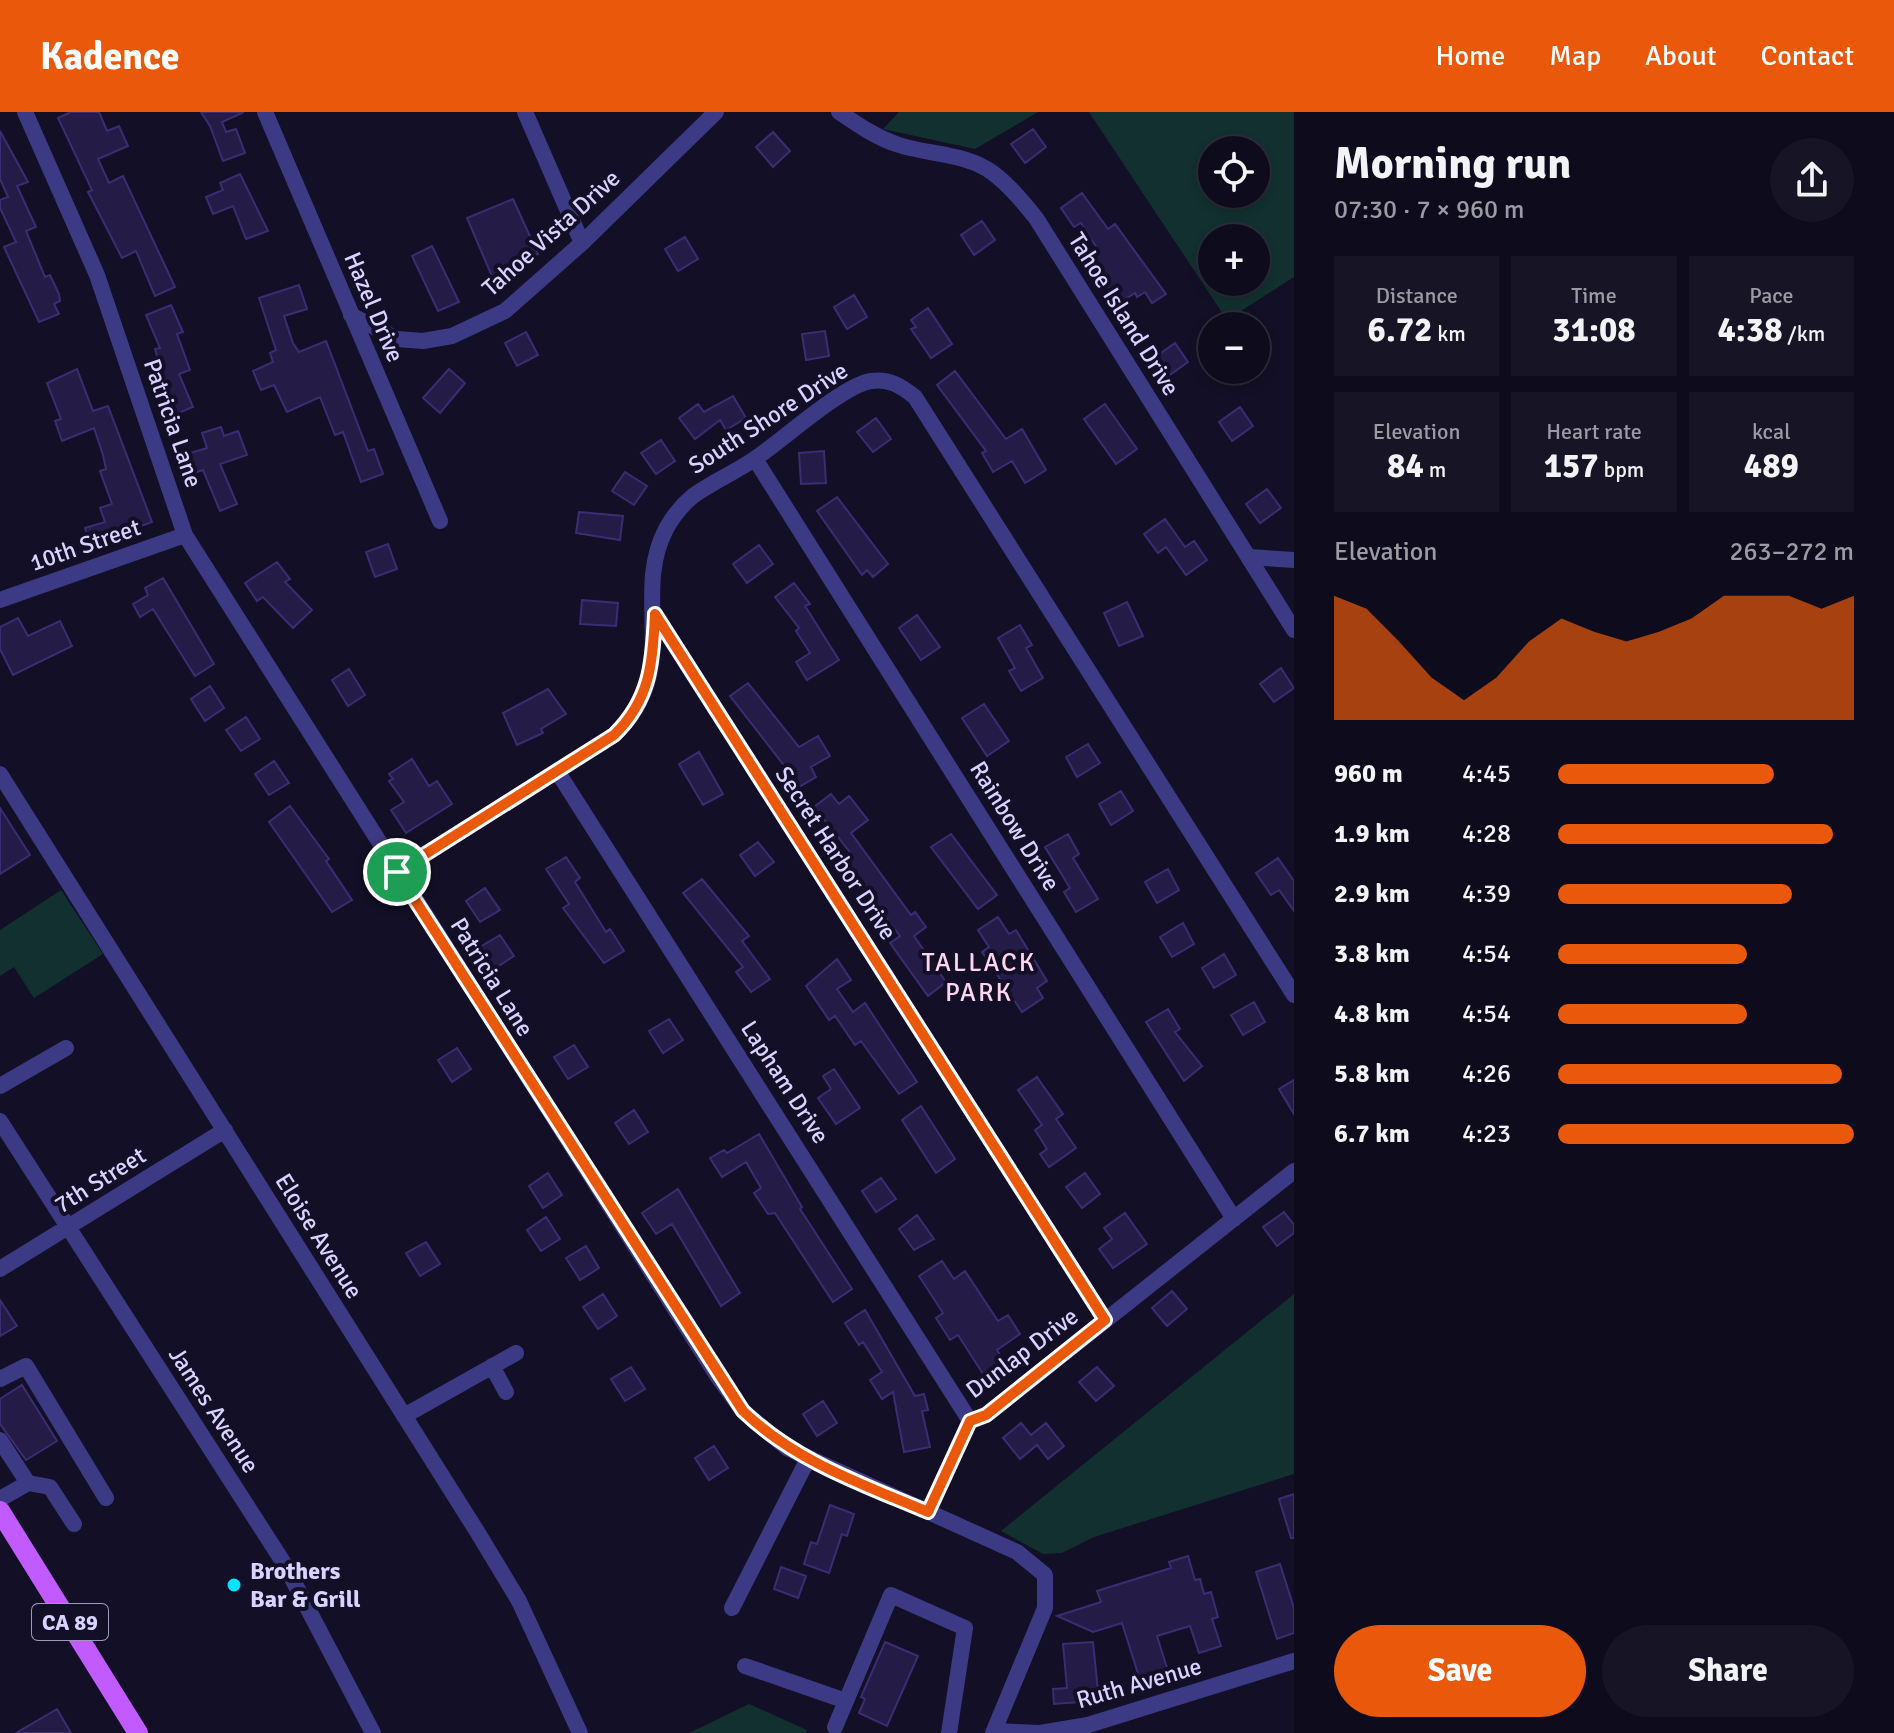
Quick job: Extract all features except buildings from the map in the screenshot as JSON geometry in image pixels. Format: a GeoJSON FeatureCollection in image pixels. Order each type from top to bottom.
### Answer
{"type":"FeatureCollection","features":[{"type":"Feature","properties":{"kind":"main road","name":"CA 89"},"geometry":{"type":"LineString","coordinates":[[0,1511],[138,1733]]}},
{"type":"Feature","properties":{"kind":"street","name":"Patricia Lane"},"geometry":{"type":"LineString","coordinates":[[25,112],[97,275],[185,535],[718,1377],[743,1411],[770,1437],[808,1459],[1017,1552],[1045,1575],[1045,1608],[993,1732]]}},
{"type":"Feature","properties":{"kind":"street","name":"Hazel Drive"},"geometry":{"type":"LineString","coordinates":[[265,112],[440,521]]}},
{"type":"Feature","properties":{"kind":"street"},"geometry":{"type":"LineString","coordinates":[[525,112],[582,243]]}},
{"type":"Feature","properties":{"kind":"street","name":"Tahoe Vista Drive"},"geometry":{"type":"LineString","coordinates":[[351,315],[397,339],[423,341],[452,336],[505,311],[582,243],[716,112]]}},
{"type":"Feature","properties":{"kind":"street","name":"Tahoe Island Drive"},"geometry":{"type":"LineString","coordinates":[[839,112],[866,130],[900,145],[964,159],[991,171],[1012,189],[1036,218],[1294,630]]}},
{"type":"Feature","properties":{"kind":"street","name":"South Shore Drive"},"geometry":{"type":"LineString","coordinates":[[397,872],[614,735],[632,718],[649,682],[659,552],[664,532],[677,511],[850,390],[868,381],[886,380],[915,397],[1294,995]]}},
{"type":"Feature","properties":{"kind":"street","name":"Rainbow Drive"},"geometry":{"type":"LineString","coordinates":[[755,459],[1234,1219]]}},
{"type":"Feature","properties":{"kind":"street","name":"10th Street"},"geometry":{"type":"LineString","coordinates":[[0,600],[185,535]]}},
{"type":"Feature","properties":{"kind":"street"},"geometry":{"type":"LineString","coordinates":[[1249,557],[1294,560]]}},
{"type":"Feature","properties":{"kind":"street","name":"Secret Harbor Drive"},"geometry":{"type":"LineString","coordinates":[[655,614],[1105,1320]]}},
{"type":"Feature","properties":{"kind":"street","name":"Lapham Drive"},"geometry":{"type":"LineString","coordinates":[[557,771],[970,1421]]}},
{"type":"Feature","properties":{"kind":"street","name":"Eloise Avenue"},"geometry":{"type":"LineString","coordinates":[[0,774],[519,1601],[580,1733]]}},
{"type":"Feature","properties":{"kind":"street"},"geometry":{"type":"LineString","coordinates":[[0,1086],[66,1048]]}},
{"type":"Feature","properties":{"kind":"street","name":"James Avenue"},"geometry":{"type":"LineString","coordinates":[[0,1121],[285,1565],[373,1733]]}},
{"type":"Feature","properties":{"kind":"street","name":"7th Street"},"geometry":{"type":"LineString","coordinates":[[0,1269],[225,1130]]}},
{"type":"Feature","properties":{"kind":"street","name":"Dunlap Drive"},"geometry":{"type":"LineString","coordinates":[[928,1512],[970,1421],[986,1415],[1294,1171]]}},
{"type":"Feature","properties":{"kind":"street"},"geometry":{"type":"LineString","coordinates":[[404,1416],[516,1353]]}},
{"type":"Feature","properties":{"kind":"street"},"geometry":{"type":"LineString","coordinates":[[0,1379],[26,1366],[106,1498]]}},
{"type":"Feature","properties":{"kind":"street"},"geometry":{"type":"LineString","coordinates":[[492,1366],[506,1392]]}},
{"type":"Feature","properties":{"kind":"street"},"geometry":{"type":"LineString","coordinates":[[0,1440],[28,1483]]}},
{"type":"Feature","properties":{"kind":"street"},"geometry":{"type":"LineString","coordinates":[[732,1608],[808,1459]]}},
{"type":"Feature","properties":{"kind":"street"},"geometry":{"type":"LineString","coordinates":[[0,1499],[28,1483],[50,1487],[74,1524]]}},
{"type":"Feature","properties":{"kind":"street"},"geometry":{"type":"LineString","coordinates":[[835,1727],[891,1595],[965,1628],[949,1733]]}},
{"type":"Feature","properties":{"kind":"street","name":"Ruth Avenue"},"geometry":{"type":"LineString","coordinates":[[993,1732],[1040,1733],[1088,1725],[1294,1661]]}},
{"type":"Feature","properties":{"kind":"street"},"geometry":{"type":"LineString","coordinates":[[745,1666],[846,1701]]}},
{"type":"Feature","properties":{"kind":"green space"},"geometry":{"type":"Polygon","coordinates":[[[899,112],[1038,112],[975,149],[883,129],[899,112]]]}},
{"type":"Feature","properties":{"kind":"green space"},"geometry":{"type":"Polygon","coordinates":[[[1089,112],[1294,112],[1294,277],[1270,292],[1270,224],[1198,224],[1198,276],[1089,112]]]}},
{"type":"Feature","properties":{"kind":"green space"},"geometry":{"type":"Polygon","coordinates":[[[1211,296],[1264,296],[1239,312],[1222,312],[1211,296]]]}},
{"type":"Feature","properties":{"kind":"green space"},"geometry":{"type":"Polygon","coordinates":[[[61,890],[103,954],[34,998],[14,967],[0,976],[0,930],[61,890]]]}},
{"type":"Feature","properties":{"kind":"green space"},"geometry":{"type":"Polygon","coordinates":[[[1294,1294],[1294,1474],[1094,1537],[1062,1553],[1043,1554],[1001,1531],[1294,1294]]]}},
{"type":"Feature","properties":{"kind":"green space"},"geometry":{"type":"Polygon","coordinates":[[[749,1704],[807,1730],[806,1733],[689,1733],[749,1704]]]}},
{"type":"Feature","properties":{"kind":"place","name":"Brothers Bar & Grill"},"geometry":{"type":"Point","coordinates":[234,1585]}},
{"type":"Feature","properties":{"kind":"district","name":"TALLACK PARK"},"geometry":{"type":"Point","coordinates":[979,977]}},
{"type":"Feature","properties":{"kind":"route"},"geometry":{"type":"LineString","coordinates":[[655,614],[1105,1320],[986,1415],[970,1421],[928,1512],[787,1448],[770,1437],[743,1411],[718,1377],[397,872],[614,735],[632,718],[649,682],[655,614]]}}]}
